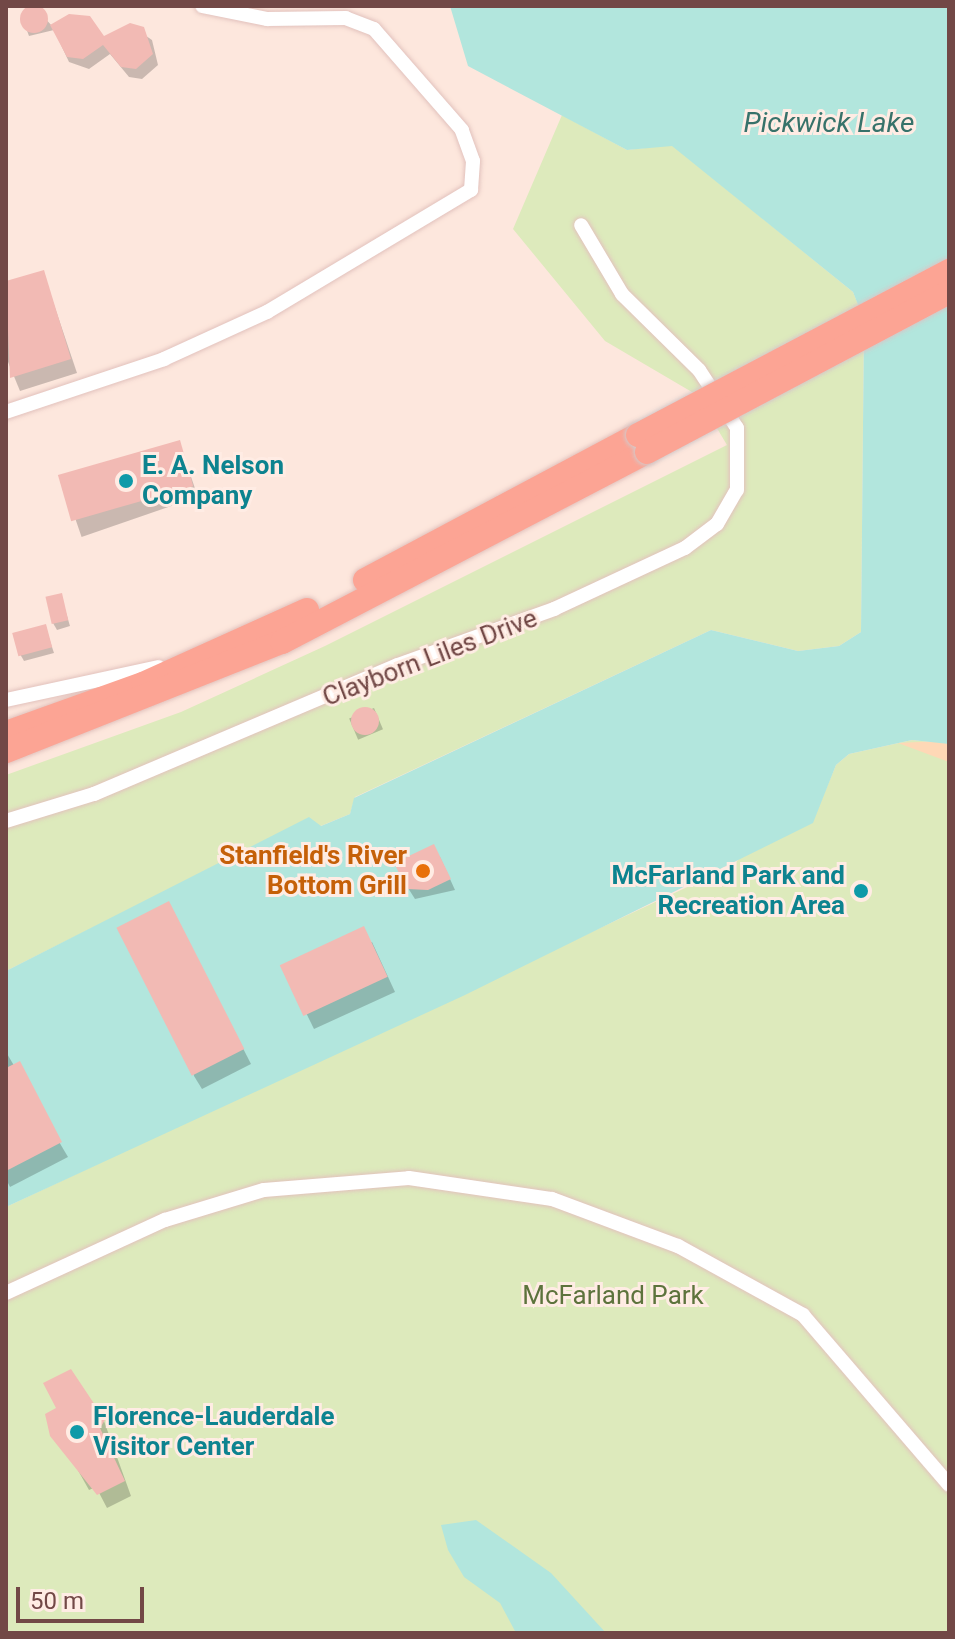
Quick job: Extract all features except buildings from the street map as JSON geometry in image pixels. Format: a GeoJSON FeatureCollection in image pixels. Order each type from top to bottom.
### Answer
{"type":"FeatureCollection","features":[{"type":"Feature","properties":{"kind":"highway"},"geometry":{"type":"LineString","coordinates":[[6,751],[282,642],[949,271]]}},
{"type":"Feature","properties":{"kind":"highway"},"geometry":{"type":"LineString","coordinates":[[6,733],[219,653],[949,292]]}},
{"type":"Feature","properties":{"kind":"street"},"geometry":{"type":"LineString","coordinates":[[6,412],[164,359],[267,312],[471,190],[473,161],[462,130],[395,47],[346,18],[267,19],[202,6]]}},
{"type":"Feature","properties":{"kind":"street","name":"Clayborn Liles Drive"},"geometry":{"type":"LineString","coordinates":[[6,821],[94,794],[398,665],[554,609],[702,538],[737,490],[740,470],[737,428],[720,397],[622,294],[581,225]]}},
{"type":"Feature","properties":{"kind":"street"},"geometry":{"type":"LineString","coordinates":[[6,700],[219,653]]}},
{"type":"Feature","properties":{"kind":"street"},"geometry":{"type":"LineString","coordinates":[[6,1293],[223,1199],[330,1180],[475,1184],[552,1199],[678,1246],[803,1315],[949,1485]]}},
{"type":"Feature","properties":{"kind":"green space"},"geometry":{"type":"Polygon","coordinates":[[[562,115],[627,150],[672,145],[853,292],[864,319],[861,632],[839,646],[798,651],[711,630],[355,797],[350,814],[186,881],[6,971],[6,775],[181,712],[325,646],[727,445],[697,395],[605,341],[513,229],[562,115]]]}},
{"type":"Feature","properties":{"kind":"green space","name":"McFarland Park"},"geometry":{"type":"Polygon","coordinates":[[[912,740],[949,744],[949,1633],[6,1633],[6,1207],[734,865],[745,851],[812,823],[836,765],[849,754],[912,740]]]}},
{"type":"Feature","properties":{"kind":"sand"},"geometry":{"type":"Polygon","coordinates":[[[940,741],[949,744],[949,762],[898,743],[940,741]]]}},
{"type":"Feature","properties":{"kind":"water","name":"Pickwick Lake"},"geometry":{"type":"Polygon","coordinates":[[[450,6],[949,6],[949,744],[912,740],[849,754],[836,765],[813,823],[465,995],[6,1207],[6,971],[309,817],[321,826],[350,814],[354,798],[711,630],[798,651],[839,646],[861,632],[864,320],[853,292],[672,146],[627,150],[468,66],[450,6]]]}},
{"type":"Feature","properties":{"kind":"water"},"geometry":{"type":"Polygon","coordinates":[[[476,1520],[551,1573],[606,1633],[516,1633],[500,1603],[464,1577],[448,1550],[441,1525],[476,1520]]]}},
{"type":"Feature","properties":{"kind":"place","name":"E. A. Nelson Company"},"geometry":{"type":"Point","coordinates":[126,481]}},
{"type":"Feature","properties":{"kind":"place","name":"Stanfield's River Bottom Grill"},"geometry":{"type":"Point","coordinates":[423,871]}},
{"type":"Feature","properties":{"kind":"place","name":"McFarland Park and Recreation Area"},"geometry":{"type":"Point","coordinates":[861,891]}},
{"type":"Feature","properties":{"kind":"place","name":"Florence-Lauderdale Visitor Center"},"geometry":{"type":"Point","coordinates":[77,1432]}}]}
